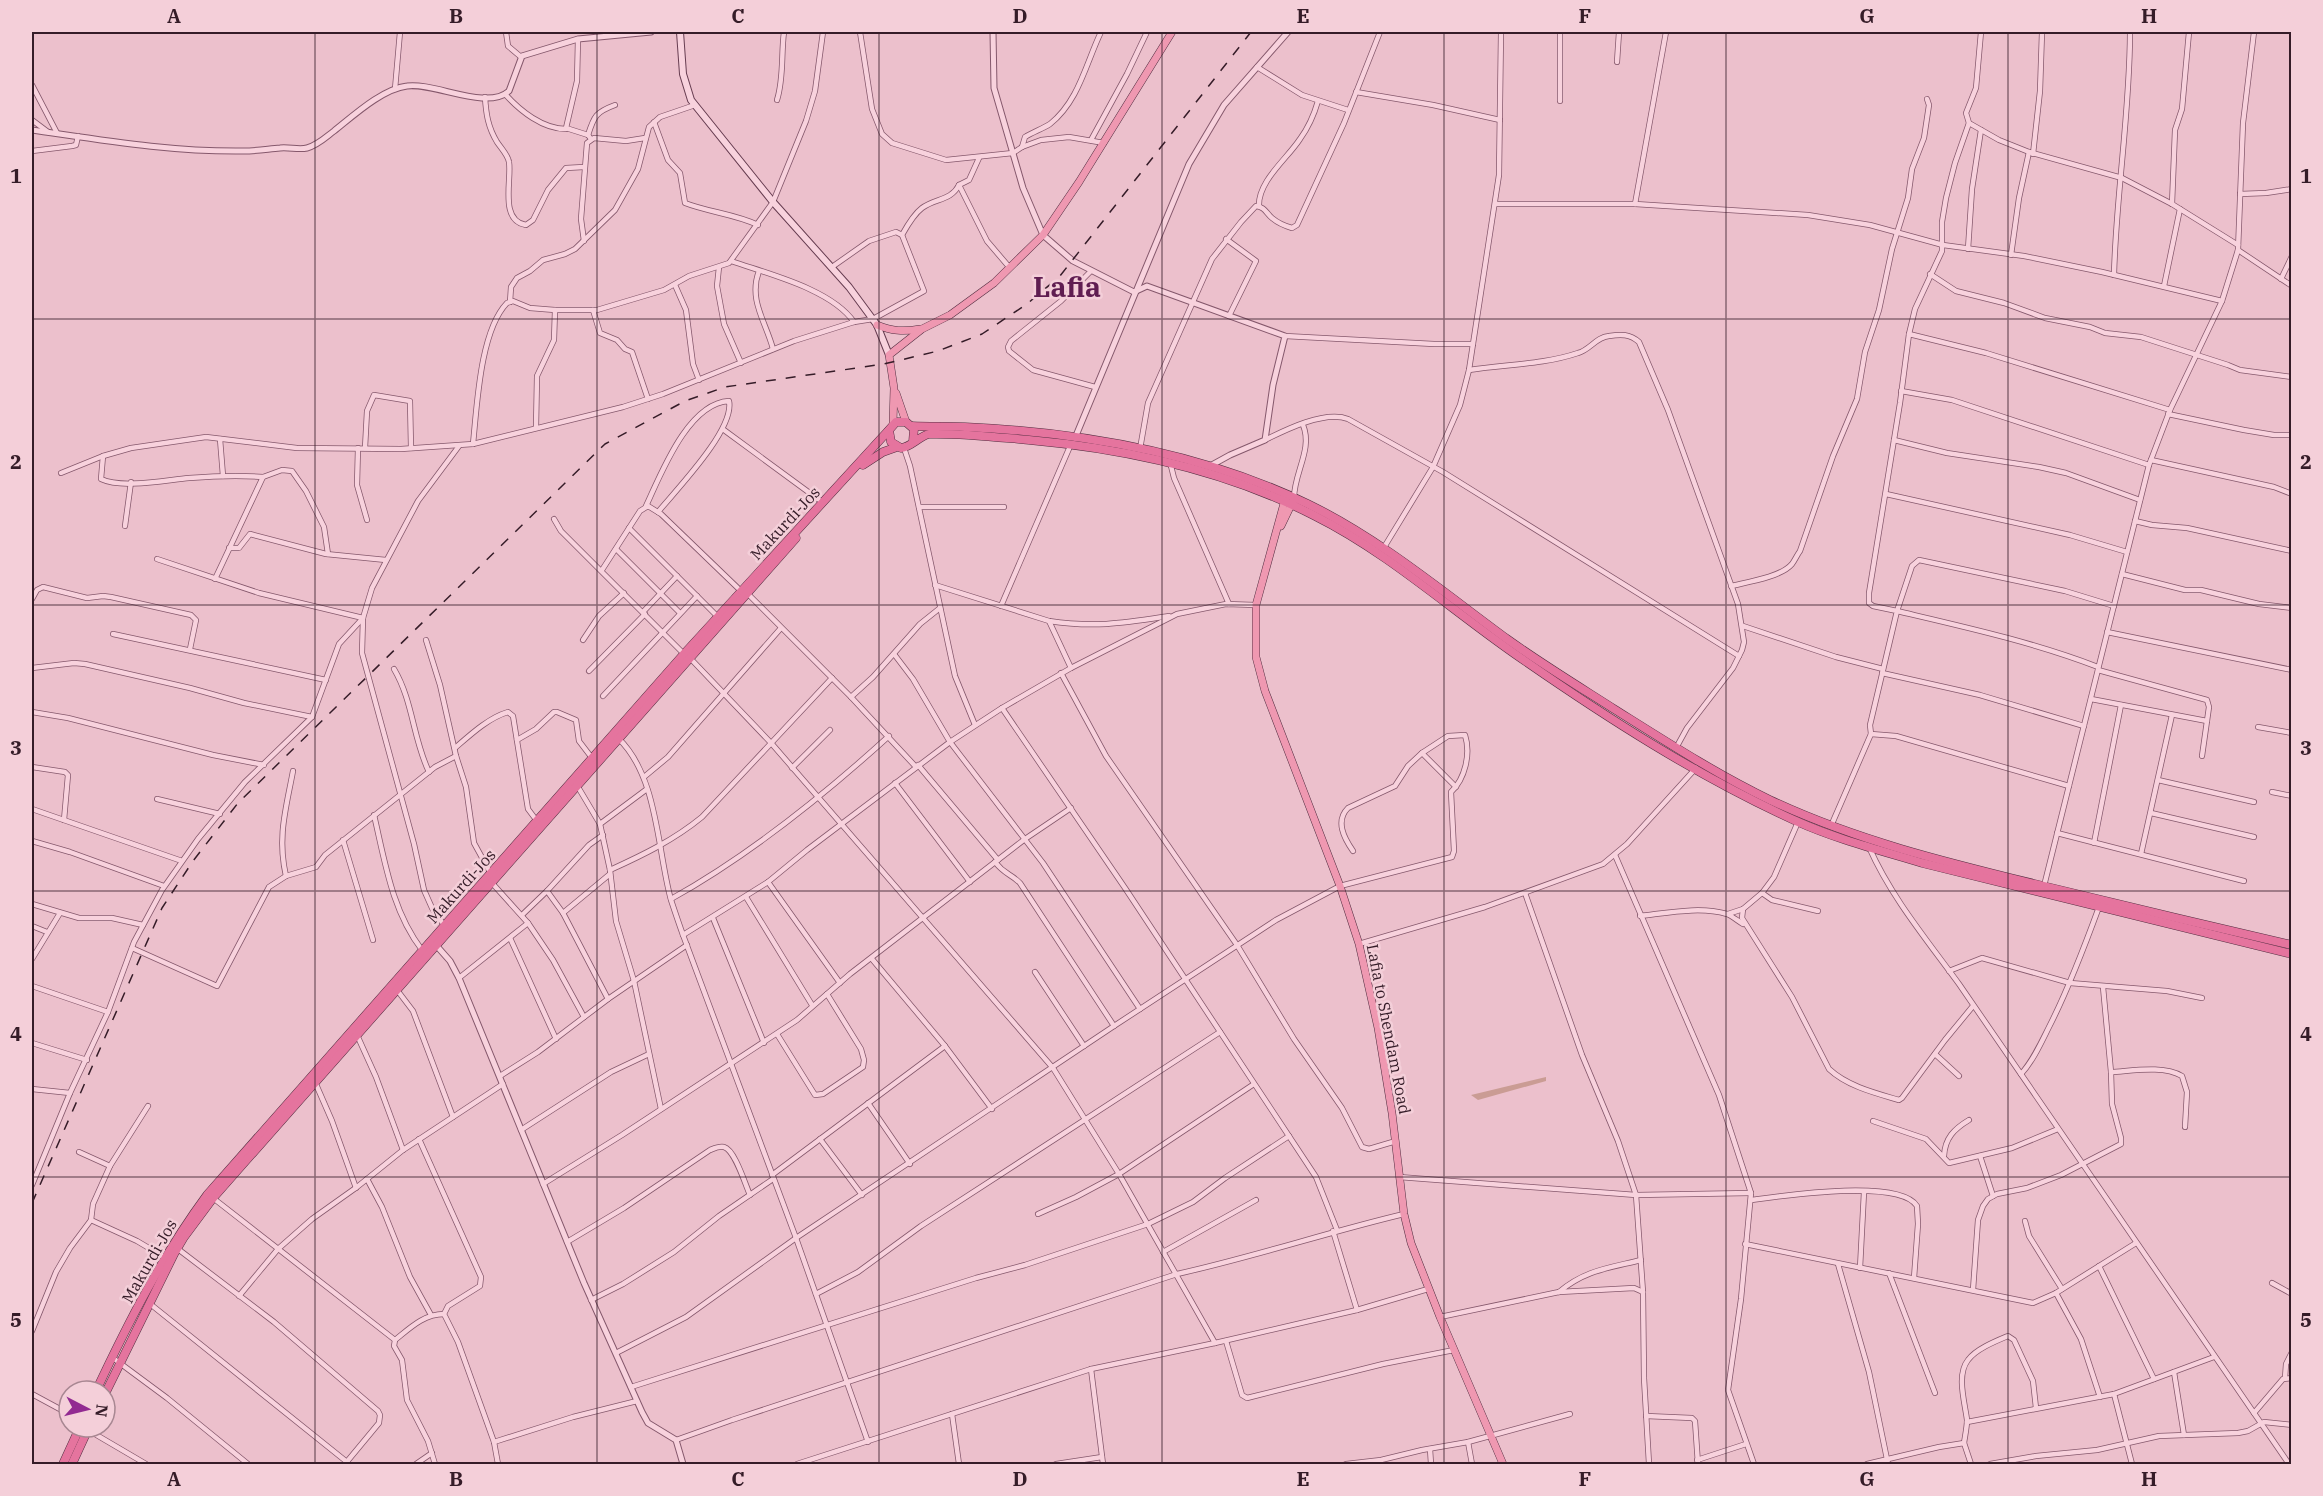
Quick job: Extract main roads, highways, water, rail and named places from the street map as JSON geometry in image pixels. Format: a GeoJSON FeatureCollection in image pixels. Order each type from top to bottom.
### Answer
{"type":"FeatureCollection","features":[{"type":"Feature","properties":{"kind":"highway"},"geometry":{"type":"LineString","coordinates":[[2292,945],[2214,931],[2099,907],[1922,863],[1798,822],[1723,785],[1697,766],[1676,748],[1513,643],[1383,549],[1338,520],[1290,497],[1255,481],[1140,449],[966,427],[909,424],[899,421],[891,427],[889,438],[901,447],[921,436],[942,434],[1073,441],[1170,462],[1290,497],[1384,558],[1517,655],[1697,766],[1769,800],[1831,826],[1890,846],[2214,931],[2292,954]]}},
{"type":"Feature","properties":{"kind":"highway"},"geometry":{"type":"LineString","coordinates":[[909,424],[915,433],[913,441]]}},
{"type":"Feature","properties":{"kind":"highway","name":"Makurdi-Jos"},"geometry":{"type":"LineString","coordinates":[[104,1379],[177,1248],[213,1198],[397,990],[434,943],[492,883],[578,787],[617,737],[687,656],[891,427]]}},
{"type":"Feature","properties":{"kind":"highway","name":"Makurdi-Jos"},"geometry":{"type":"LineString","coordinates":[[687,656],[718,617],[862,466],[873,457],[901,447]]}},
{"type":"Feature","properties":{"kind":"highway","name":"Makurdi-Jos"},"geometry":{"type":"LineString","coordinates":[[110,1379],[116,1360],[164,1257],[207,1195],[422,950],[434,943],[444,925],[592,758],[617,737]]}},
{"type":"Feature","properties":{"kind":"highway"},"geometry":{"type":"LineString","coordinates":[[63,1464],[79,1439]]}},
{"type":"Feature","properties":{"kind":"highway"},"geometry":{"type":"LineString","coordinates":[[72,1464],[82,1439]]}},
{"type":"Feature","properties":{"kind":"main road"},"geometry":{"type":"LineString","coordinates":[[680,32],[686,86],[695,105],[773,202],[832,267],[875,322],[890,355],[894,388],[891,427]]}},
{"type":"Feature","properties":{"kind":"main road"},"geometry":{"type":"LineString","coordinates":[[890,355],[922,329],[968,304],[994,283],[1043,235],[1104,143],[1172,32]]}},
{"type":"Feature","properties":{"kind":"main road"},"geometry":{"type":"LineString","coordinates":[[875,322],[890,330],[905,332],[922,329]]}},
{"type":"Feature","properties":{"kind":"main road"},"geometry":{"type":"LineString","coordinates":[[894,388],[909,424]]}},
{"type":"Feature","properties":{"kind":"main road","name":"Lafia to Shendam Road"},"geometry":{"type":"LineString","coordinates":[[1290,497],[1263,574],[1256,605],[1256,657],[1265,692],[1340,886],[1359,944],[1378,1028],[1404,1214],[1411,1242],[1428,1289],[1503,1464]]}},
{"type":"Feature","properties":{"kind":"railway"},"geometry":{"type":"LineString","coordinates":[[32,1203],[162,908],[193,861],[238,803],[605,444],[685,401],[725,387],[884,364],[938,351],[982,334],[1027,304],[1060,276],[1251,32]]}},
{"type":"Feature","properties":{"kind":"district","name":"Lafia"},"geometry":{"type":"Point","coordinates":[1067,287]}}]}
